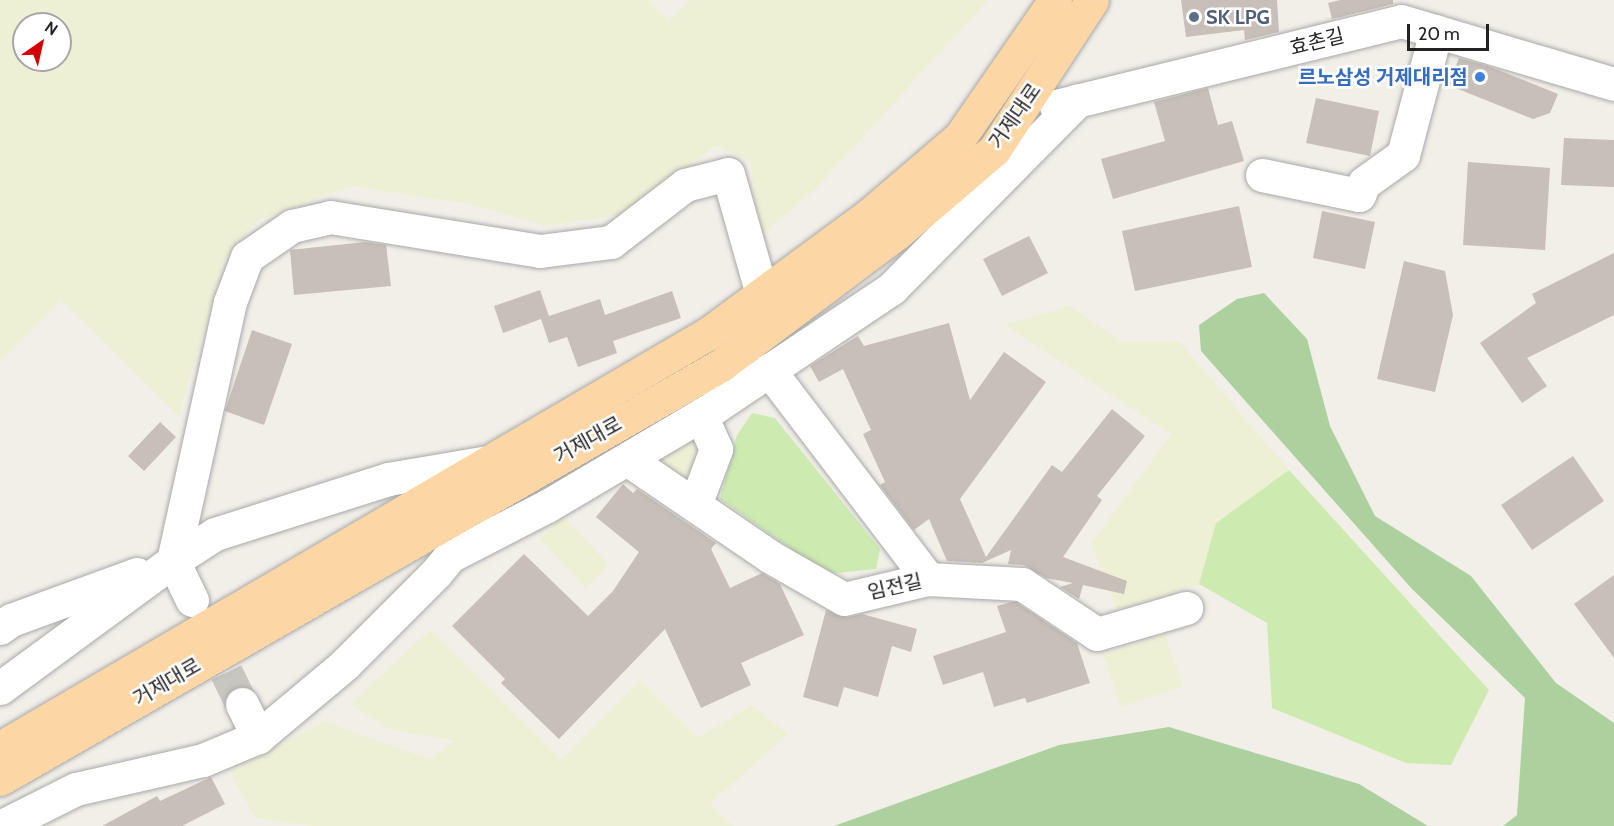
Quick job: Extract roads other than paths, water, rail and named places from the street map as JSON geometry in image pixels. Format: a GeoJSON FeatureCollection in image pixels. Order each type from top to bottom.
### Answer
{"type":"FeatureCollection","features":[{"type":"Feature","properties":{"kind":"main road","name":"거제대로"},"geometry":{"type":"LineString","coordinates":[[0,779],[498,473],[709,333],[762,294],[869,214],[960,137],[1055,0]]}},
{"type":"Feature","properties":{"kind":"main road","name":"거제대로"},"geometry":{"type":"LineString","coordinates":[[0,748],[311,568],[498,473],[721,365],[897,233],[994,150],[1096,1]]}},
{"type":"Feature","properties":{"kind":"street","name":"효촌길"},"geometry":{"type":"LineString","coordinates":[[1017,116],[1401,21],[1614,84]]}},
{"type":"Feature","properties":{"kind":"street"},"geometry":{"type":"LineString","coordinates":[[1262,176],[1359,195],[1364,183],[1403,155],[1436,32]]}},
{"type":"Feature","properties":{"kind":"street"},"geometry":{"type":"LineString","coordinates":[[450,556],[548,506],[701,415],[892,288],[1078,100]]}},
{"type":"Feature","properties":{"kind":"street"},"geometry":{"type":"LineString","coordinates":[[192,600],[173,561],[230,302],[247,257],[292,226],[330,217],[540,251],[611,242],[685,185],[728,174],[762,294]]}},
{"type":"Feature","properties":{"kind":"street"},"geometry":{"type":"LineString","coordinates":[[769,370],[927,579]]}},
{"type":"Feature","properties":{"kind":"street"},"geometry":{"type":"LineString","coordinates":[[695,505],[716,448],[701,415]]}},
{"type":"Feature","properties":{"kind":"street","name":"임전길"},"geometry":{"type":"LineString","coordinates":[[627,459],[769,556],[844,599],[927,579],[1022,584],[1097,634],[1186,608]]}},
{"type":"Feature","properties":{"kind":"street"},"geometry":{"type":"LineString","coordinates":[[2,826],[76,789],[203,760],[258,737],[344,665],[450,556],[498,473]]}},
{"type":"Feature","properties":{"kind":"street"},"geometry":{"type":"LineString","coordinates":[[0,688],[173,561],[215,534],[388,479],[498,473]]}},
{"type":"Feature","properties":{"kind":"street"},"geometry":{"type":"LineString","coordinates":[[0,628],[11,620],[173,561]]}},
{"type":"Feature","properties":{"kind":"street"},"geometry":{"type":"LineString","coordinates":[[242,704],[258,737]]}},
{"type":"Feature","properties":{"kind":"tunnel"},"geometry":{"type":"LineString","coordinates":[[205,628],[242,704]]}},
{"type":"Feature","properties":{"kind":"place","name":"SK LPG"},"geometry":{"type":"Point","coordinates":[1194,17]}},
{"type":"Feature","properties":{"kind":"place","name":"르노삼성 거제대리점"},"geometry":{"type":"Point","coordinates":[1480,77]}}]}
